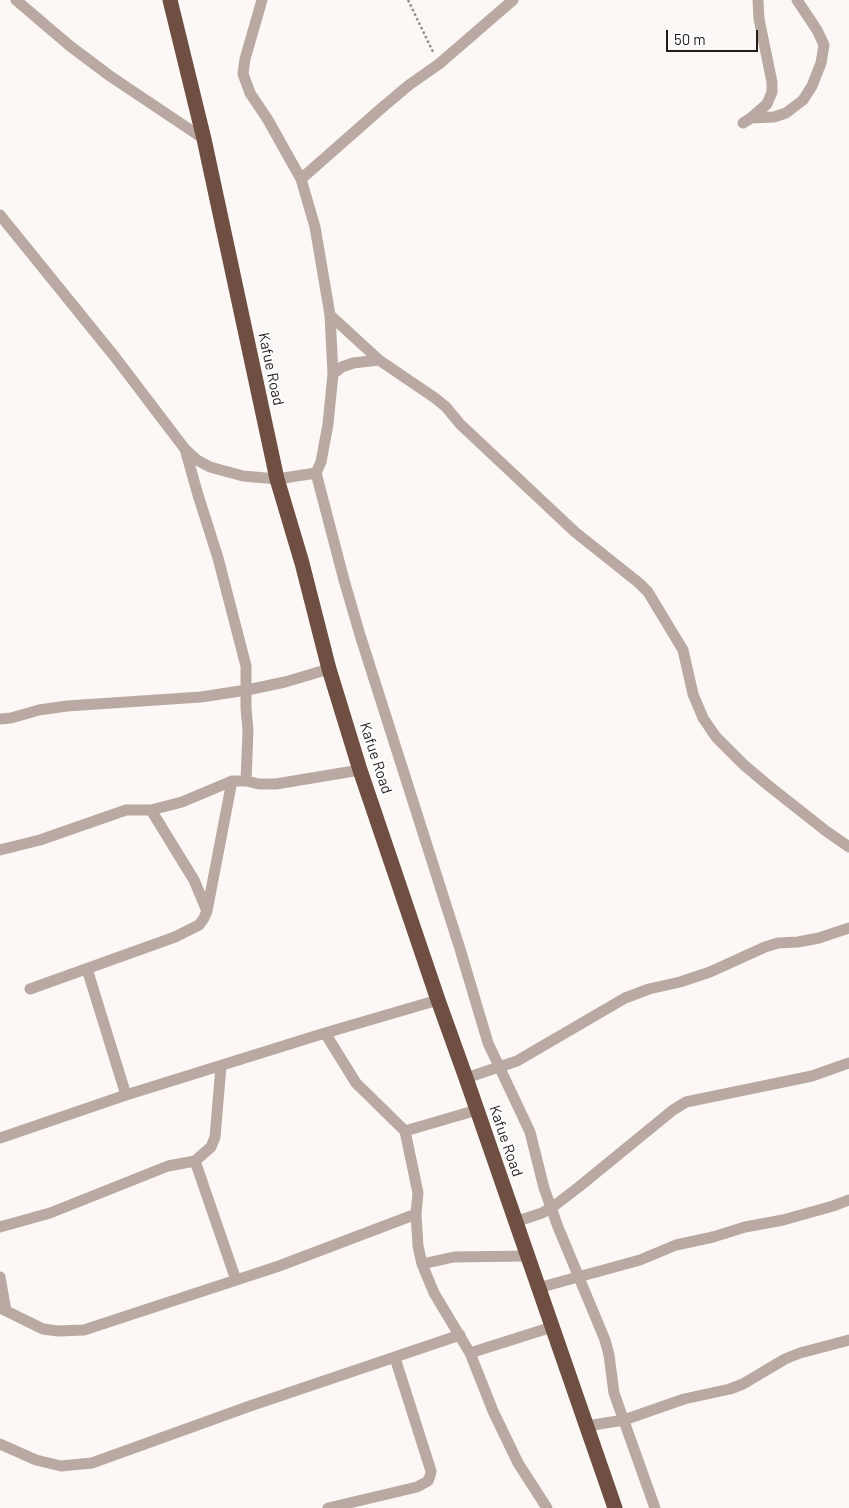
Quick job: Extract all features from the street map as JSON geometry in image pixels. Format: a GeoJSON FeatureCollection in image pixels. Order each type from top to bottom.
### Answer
{"type":"FeatureCollection","features":[{"type":"Feature","properties":{"kind":"highway","name":"Kafue Road"},"geometry":{"type":"LineString","coordinates":[[170,0],[204,139],[277,478],[302,563],[329,669],[360,770],[438,1000],[615,1508]]}},
{"type":"Feature","properties":{"kind":"street"},"geometry":{"type":"LineString","coordinates":[[16,0],[70,46],[110,76],[204,139]]}},
{"type":"Feature","properties":{"kind":"street"},"geometry":{"type":"LineString","coordinates":[[262,0],[245,59],[243,74],[245,84],[268,120],[301,179],[315,227],[330,315],[333,374],[328,424],[321,462],[316,473],[360,636],[488,1043],[530,1132],[551,1208],[605,1340],[614,1393],[655,1508]]}},
{"type":"Feature","properties":{"kind":"street"},"geometry":{"type":"LineString","coordinates":[[301,179],[408,85],[439,64],[513,0]]}},
{"type":"Feature","properties":{"kind":"street"},"geometry":{"type":"LineString","coordinates":[[758,0],[759,19],[772,82],[772,92],[767,104],[747,120],[774,117],[786,113],[803,100],[812,86],[821,63],[824,45],[817,30],[797,0]]}},
{"type":"Feature","properties":{"kind":"street"},"geometry":{"type":"LineString","coordinates":[[0,215],[115,357],[186,449],[197,460],[210,467],[243,476],[277,478],[316,473]]}},
{"type":"Feature","properties":{"kind":"street"},"geometry":{"type":"LineString","coordinates":[[330,315],[379,360],[440,402],[460,424],[575,532],[644,587],[683,650],[693,694],[702,718],[716,737],[744,765],[826,831],[849,847]]}},
{"type":"Feature","properties":{"kind":"street"},"geometry":{"type":"LineString","coordinates":[[333,374],[353,362],[379,360]]}},
{"type":"Feature","properties":{"kind":"street"},"geometry":{"type":"LineString","coordinates":[[186,449],[226,585],[246,666],[248,731],[246,780]]}},
{"type":"Feature","properties":{"kind":"street"},"geometry":{"type":"LineString","coordinates":[[0,719],[39,710],[68,706],[200,696],[247,690],[285,682],[329,669]]}},
{"type":"Feature","properties":{"kind":"street"},"geometry":{"type":"LineString","coordinates":[[0,850],[40,840],[126,810],[151,810],[182,802],[232,781],[246,780],[259,784],[276,784],[360,770]]}},
{"type":"Feature","properties":{"kind":"street"},"geometry":{"type":"LineString","coordinates":[[30,989],[188,932],[199,924],[207,911],[232,781]]}},
{"type":"Feature","properties":{"kind":"street"},"geometry":{"type":"LineString","coordinates":[[151,810],[188,869],[207,911]]}},
{"type":"Feature","properties":{"kind":"street"},"geometry":{"type":"LineString","coordinates":[[466,1078],[518,1061],[625,998],[710,972],[765,947],[778,943],[819,938],[849,928]]}},
{"type":"Feature","properties":{"kind":"street"},"geometry":{"type":"LineString","coordinates":[[87,969],[126,1095]]}},
{"type":"Feature","properties":{"kind":"street"},"geometry":{"type":"LineString","coordinates":[[0,1138],[126,1095],[438,1000]]}},
{"type":"Feature","properties":{"kind":"street"},"geometry":{"type":"LineString","coordinates":[[325,1033],[356,1084],[405,1131],[418,1193],[416,1214],[418,1246],[422,1264],[446,1316],[470,1353],[493,1411],[518,1463],[547,1508]]}},
{"type":"Feature","properties":{"kind":"street"},"geometry":{"type":"LineString","coordinates":[[515,1222],[551,1208],[673,1110],[686,1102],[812,1076],[849,1063]]}},
{"type":"Feature","properties":{"kind":"street"},"geometry":{"type":"LineString","coordinates":[[0,1227],[50,1213],[168,1166],[195,1161],[211,1147],[215,1137],[222,1066]]}},
{"type":"Feature","properties":{"kind":"street"},"geometry":{"type":"LineString","coordinates":[[405,1131],[476,1110]]}},
{"type":"Feature","properties":{"kind":"street"},"geometry":{"type":"LineString","coordinates":[[195,1161],[236,1280]]}},
{"type":"Feature","properties":{"kind":"street"},"geometry":{"type":"LineString","coordinates":[[538,1288],[640,1260],[676,1245],[745,1227],[782,1220],[849,1200]]}},
{"type":"Feature","properties":{"kind":"street"},"geometry":{"type":"LineString","coordinates":[[0,1277],[3,1310],[43,1329],[58,1331],[84,1330],[236,1280],[359,1237],[416,1214]]}},
{"type":"Feature","properties":{"kind":"street"},"geometry":{"type":"LineString","coordinates":[[422,1264],[454,1257],[527,1256]]}},
{"type":"Feature","properties":{"kind":"street"},"geometry":{"type":"LineString","coordinates":[[470,1353],[552,1327]]}},
{"type":"Feature","properties":{"kind":"street"},"geometry":{"type":"LineString","coordinates":[[0,1444],[36,1460],[61,1466],[92,1463],[250,1406],[460,1335]]}},
{"type":"Feature","properties":{"kind":"street"},"geometry":{"type":"LineString","coordinates":[[587,1426],[624,1420],[684,1399],[730,1389],[743,1384],[785,1359],[849,1340]]}},
{"type":"Feature","properties":{"kind":"street"},"geometry":{"type":"LineString","coordinates":[[328,1508],[417,1487],[428,1481],[431,1471],[395,1358]]}},
{"type":"Feature","properties":{"kind":"path"},"geometry":{"type":"LineString","coordinates":[[408,0],[439,64]]}}]}
